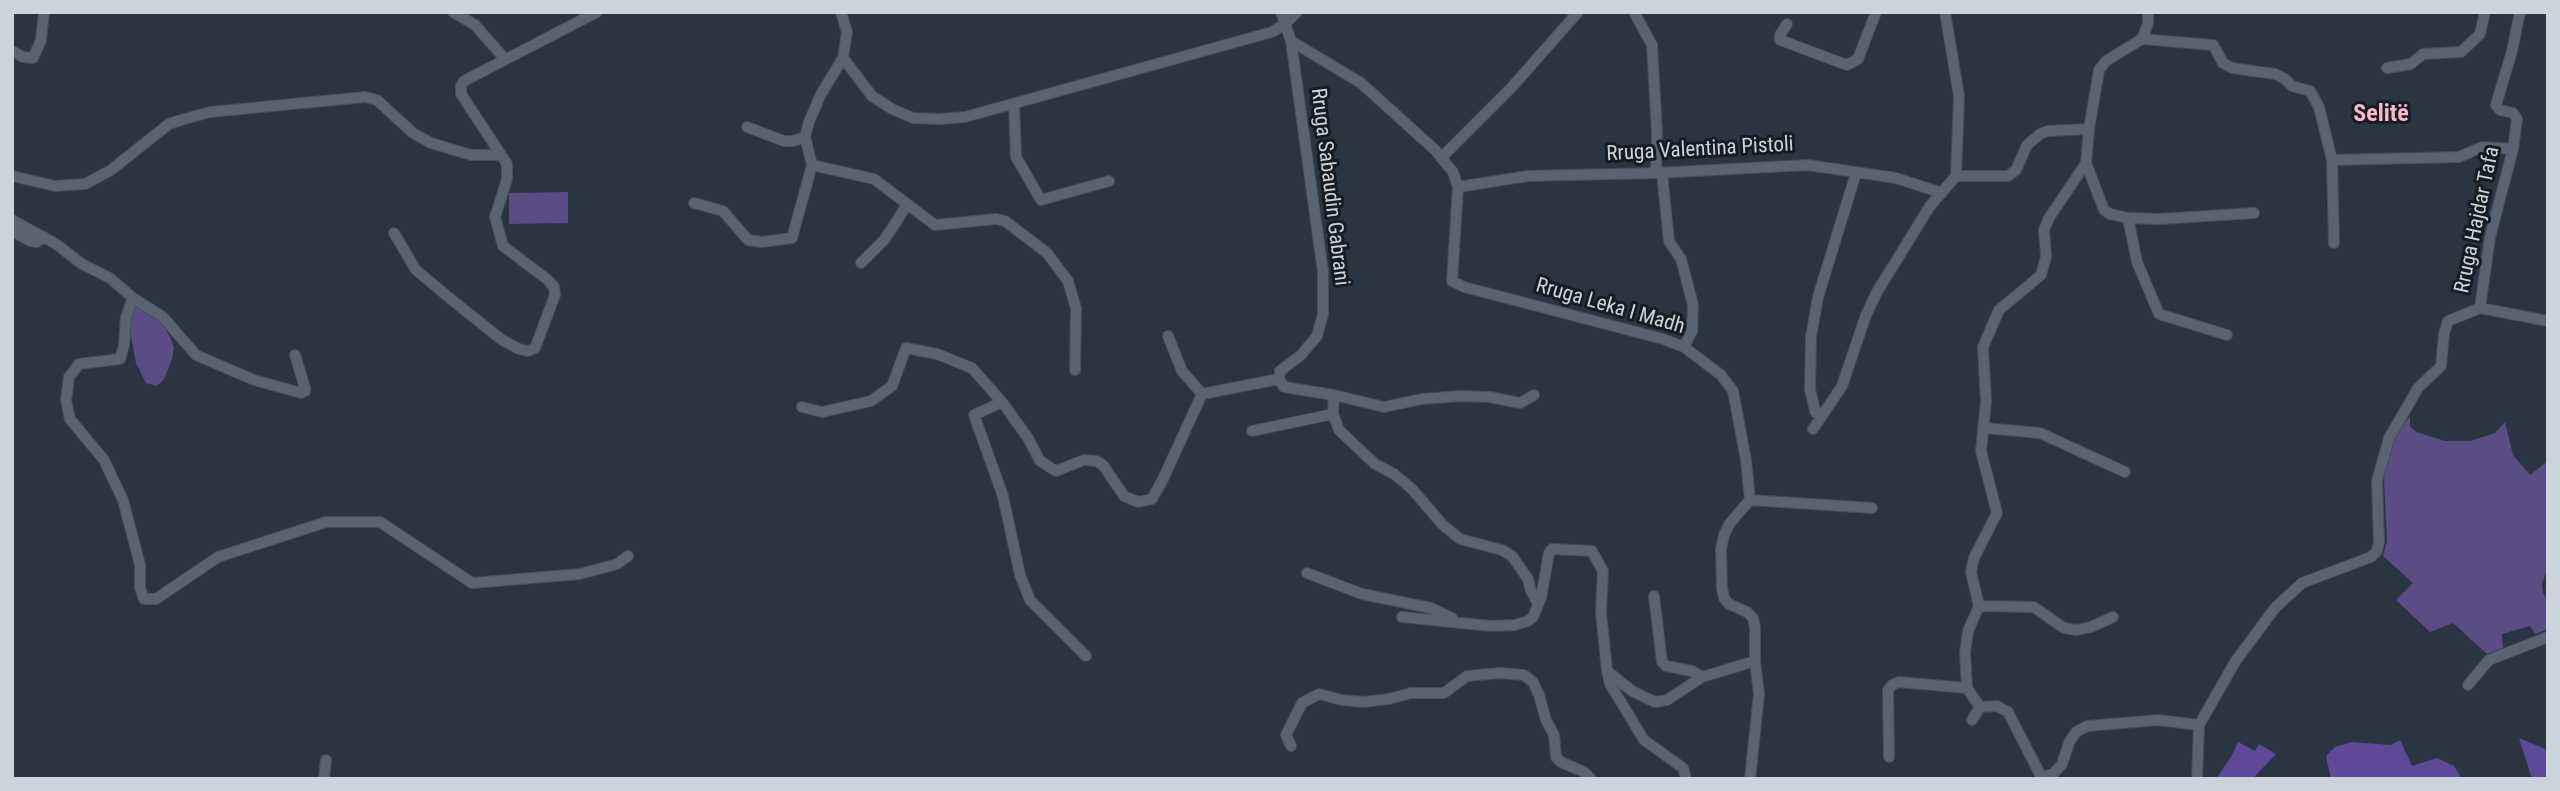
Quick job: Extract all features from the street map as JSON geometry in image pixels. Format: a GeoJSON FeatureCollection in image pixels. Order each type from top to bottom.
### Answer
{"type":"FeatureCollection","features":[{"type":"Feature","properties":{"kind":"street"},"geometry":{"type":"LineString","coordinates":[[12,51],[23,57],[33,58],[41,40],[44,12]]}},
{"type":"Feature","properties":{"kind":"street"},"geometry":{"type":"LineString","coordinates":[[453,12],[475,24],[505,59]]}},
{"type":"Feature","properties":{"kind":"street"},"geometry":{"type":"LineString","coordinates":[[394,233],[416,270],[502,340],[519,349],[528,351],[535,348],[555,295],[554,287],[503,246],[495,217],[504,191],[507,164],[460,94],[461,86],[464,81],[597,12]]}},
{"type":"Feature","properties":{"kind":"street"},"geometry":{"type":"LineString","coordinates":[[694,203],[723,211],[748,240],[761,242],[792,238],[812,164],[805,137],[808,122],[843,58],[847,32],[841,12]]}},
{"type":"Feature","properties":{"kind":"street","name":"Rruga Sabaudin Gabrani"},"geometry":{"type":"LineString","coordinates":[[1279,379],[1280,372],[1301,355],[1317,336],[1323,314],[1323,272],[1291,41],[1281,12]]}},
{"type":"Feature","properties":{"kind":"street"},"geometry":{"type":"LineString","coordinates":[[843,58],[873,96],[892,109],[914,118],[965,117],[1272,32],[1297,12]]}},
{"type":"Feature","properties":{"kind":"street"},"geometry":{"type":"LineString","coordinates":[[1442,157],[1513,87],[1578,12]]}},
{"type":"Feature","properties":{"kind":"street"},"geometry":{"type":"LineString","coordinates":[[1634,12],[1652,45],[1659,173],[1669,241],[1681,259],[1693,304],[1692,331],[1684,347]]}},
{"type":"Feature","properties":{"kind":"street"},"geometry":{"type":"LineString","coordinates":[[1787,24],[1780,40],[1847,65],[1858,59],[1876,12]]}},
{"type":"Feature","properties":{"kind":"street"},"geometry":{"type":"LineString","coordinates":[[1813,429],[1842,386],[1866,315],[1877,292],[1930,206],[1956,176],[1959,96],[1945,12]]}},
{"type":"Feature","properties":{"kind":"street"},"geometry":{"type":"LineString","coordinates":[[2142,40],[2149,12]]}},
{"type":"Feature","properties":{"kind":"street"},"geometry":{"type":"LineString","coordinates":[[2388,68],[2411,64],[2423,54],[2461,52],[2480,34],[2485,12]]}},
{"type":"Feature","properties":{"kind":"street","name":"Rruga Hajdar Tafa"},"geometry":{"type":"LineString","coordinates":[[2199,725],[2235,662],[2275,608],[2302,583],[2371,557],[2377,551],[2377,481],[2389,438],[2418,388],[2441,366],[2448,321],[2480,308],[2490,237],[2513,149],[2517,119],[2513,113],[2500,110],[2496,105],[2512,51],[2519,12]]}},
{"type":"Feature","properties":{"kind":"street"},"geometry":{"type":"LineString","coordinates":[[2254,213],[2128,218],[2104,210],[2086,163],[2089,129],[2101,66],[2142,40],[2213,45],[2223,63],[2232,68],[2275,74],[2292,86],[2310,91],[2319,107],[2332,160],[2334,243]]}},
{"type":"Feature","properties":{"kind":"street"},"geometry":{"type":"LineString","coordinates":[[1291,41],[1361,83],[1442,157],[1453,172],[1458,187]]}},
{"type":"Feature","properties":{"kind":"street"},"geometry":{"type":"LineString","coordinates":[[12,176],[55,186],[85,184],[104,175],[169,124],[181,120],[210,112],[365,97],[377,100],[413,133],[431,143],[471,155],[500,155]]}},
{"type":"Feature","properties":{"kind":"street"},"geometry":{"type":"LineString","coordinates":[[1014,105],[1016,157],[1041,200],[1109,181]]}},
{"type":"Feature","properties":{"kind":"street"},"geometry":{"type":"LineString","coordinates":[[747,127],[784,141],[805,137]]}},
{"type":"Feature","properties":{"kind":"street"},"geometry":{"type":"LineString","coordinates":[[1956,176],[2008,176],[2015,170],[2027,145],[2040,134],[2048,131],[2089,129]]}},
{"type":"Feature","properties":{"kind":"street"},"geometry":{"type":"LineString","coordinates":[[2332,160],[2459,156],[2482,147],[2513,149]]}},
{"type":"Feature","properties":{"kind":"street"},"geometry":{"type":"LineString","coordinates":[[1980,707],[1967,688],[1965,653],[1968,631],[1979,606],[1971,572],[1974,558],[1997,513],[1981,451],[1986,401],[1983,347],[1999,310],[2041,275],[2046,257],[2044,230],[2049,218],[2086,163]]}},
{"type":"Feature","properties":{"kind":"street"},"geometry":{"type":"LineString","coordinates":[[812,164],[874,179],[935,225],[996,219],[1005,221],[1047,253],[1068,281],[1076,308],[1075,370]]}},
{"type":"Feature","properties":{"kind":"street","name":"Rruga Valentina Pistoli"},"geometry":{"type":"LineString","coordinates":[[1458,187],[1528,176],[1659,173],[1808,165],[1896,178],[1942,192]]}},
{"type":"Feature","properties":{"kind":"street"},"geometry":{"type":"LineString","coordinates":[[1820,417],[1815,411],[1810,389],[1811,337],[1818,297],[1856,173]]}},
{"type":"Feature","properties":{"kind":"street","name":"Rruga Leka I Madh"},"geometry":{"type":"LineString","coordinates":[[1458,187],[1452,281],[1464,287],[1663,339],[1684,347],[1721,375],[1732,391],[1746,460],[1750,500]]}},
{"type":"Feature","properties":{"kind":"street"},"geometry":{"type":"LineString","coordinates":[[861,263],[885,239],[907,205]]}},
{"type":"Feature","properties":{"kind":"street"},"geometry":{"type":"LineString","coordinates":[[2128,218],[2137,262],[2159,314],[2227,334]]}},
{"type":"Feature","properties":{"kind":"street"},"geometry":{"type":"LineString","coordinates":[[12,220],[44,237],[82,264],[110,278],[133,298],[163,317],[196,355],[254,380],[301,393],[305,388],[295,355]]}},
{"type":"Feature","properties":{"kind":"street"},"geometry":{"type":"LineString","coordinates":[[12,232],[30,241],[37,242],[44,237]]}},
{"type":"Feature","properties":{"kind":"street"},"geometry":{"type":"LineString","coordinates":[[133,298],[126,317],[120,359],[79,364],[69,377],[66,400],[70,419],[104,460],[123,500],[140,565],[140,588],[144,599],[156,599],[218,557],[326,522],[380,522],[472,583],[580,574],[617,564],[628,556]]}},
{"type":"Feature","properties":{"kind":"street"},"geometry":{"type":"LineString","coordinates":[[2480,308],[2548,321]]}},
{"type":"Feature","properties":{"kind":"street"},"geometry":{"type":"LineString","coordinates":[[1168,336],[1182,371],[1202,394]]}},
{"type":"Feature","properties":{"kind":"street"},"geometry":{"type":"LineString","coordinates":[[802,407],[822,412],[871,401],[892,386],[906,348],[912,347],[937,354],[972,368],[1002,402],[1028,438],[1040,461],[1056,471],[1084,460],[1096,461],[1103,465],[1124,496],[1138,502],[1152,499],[1202,394]]}},
{"type":"Feature","properties":{"kind":"street"},"geometry":{"type":"LineString","coordinates":[[1202,394],[1279,379],[1284,387],[1384,407],[1422,399],[1460,396],[1490,397],[1520,404],[1534,395]]}},
{"type":"Feature","properties":{"kind":"street"},"geometry":{"type":"LineString","coordinates":[[1334,395],[1334,414],[1339,430],[1375,464],[1394,474],[1412,489],[1442,524],[1460,540],[1502,550],[1512,556],[1528,579],[1538,604]]}},
{"type":"Feature","properties":{"kind":"street"},"geometry":{"type":"LineString","coordinates":[[1002,402],[974,415],[1003,496],[1020,575],[1030,600],[1086,656]]}},
{"type":"Feature","properties":{"kind":"street"},"geometry":{"type":"LineString","coordinates":[[1252,431],[1334,414]]}},
{"type":"Feature","properties":{"kind":"street"},"geometry":{"type":"LineString","coordinates":[[1984,428],[2040,433],[2125,472]]}},
{"type":"Feature","properties":{"kind":"street"},"geometry":{"type":"LineString","coordinates":[[1750,779],[1759,694],[1755,628],[1747,612],[1728,604],[1724,598],[1721,549],[1730,523],[1750,500],[1872,508]]}},
{"type":"Feature","properties":{"kind":"street"},"geometry":{"type":"LineString","coordinates":[[1402,617],[1491,626],[1515,625],[1528,621],[1538,604],[1552,549],[1592,551],[1603,571],[1601,612],[1610,684],[1644,740],[1683,768],[1686,779]]}},
{"type":"Feature","properties":{"kind":"street"},"geometry":{"type":"LineString","coordinates":[[1307,573],[1362,594],[1431,608],[1458,621]]}},
{"type":"Feature","properties":{"kind":"street"},"geometry":{"type":"LineString","coordinates":[[1654,596],[1662,662],[1666,666],[1692,671],[1702,677]]}},
{"type":"Feature","properties":{"kind":"street"},"geometry":{"type":"LineString","coordinates":[[1979,606],[2034,607],[2064,628],[2077,630],[2113,617]]}},
{"type":"Feature","properties":{"kind":"street"},"geometry":{"type":"LineString","coordinates":[[2468,685],[2489,660],[2548,637]]}},
{"type":"Feature","properties":{"kind":"street"},"geometry":{"type":"LineString","coordinates":[[1607,671],[1632,691],[1655,702],[1667,700],[1702,677],[1755,661]]}},
{"type":"Feature","properties":{"kind":"street"},"geometry":{"type":"LineString","coordinates":[[1291,746],[1286,735],[1302,703],[1319,694],[1363,702],[1411,693],[1444,693],[1467,676],[1500,673],[1524,675],[1533,682],[1539,695],[1554,735],[1556,757],[1584,772],[1591,779]]}},
{"type":"Feature","properties":{"kind":"street"},"geometry":{"type":"LineString","coordinates":[[1889,757],[1888,690],[1892,685],[1899,682],[1967,688]]}},
{"type":"Feature","properties":{"kind":"street"},"geometry":{"type":"LineString","coordinates":[[1980,707],[1997,706],[2008,712],[2042,778],[2054,773],[2062,764],[2076,732],[2087,726],[2158,720],[2199,725],[2197,779]]}},
{"type":"Feature","properties":{"kind":"street"},"geometry":{"type":"LineString","coordinates":[[1972,720],[1980,707]]}},
{"type":"Feature","properties":{"kind":"street"},"geometry":{"type":"LineString","coordinates":[[324,779],[326,760]]}},
{"type":"Feature","properties":{"kind":"shaded area"},"geometry":{"type":"Polygon","coordinates":[[[568,192],[568,223],[509,224],[509,193],[568,192]]]}},
{"type":"Feature","properties":{"kind":"shaded area"},"geometry":{"type":"Polygon","coordinates":[[[135,303],[161,321],[174,348],[164,379],[157,386],[146,383],[136,363],[128,320],[135,303]]]}},
{"type":"Feature","properties":{"kind":"shaded area"},"geometry":{"type":"Polygon","coordinates":[[[2410,416],[2410,426],[2416,432],[2445,441],[2470,441],[2495,433],[2505,422],[2513,455],[2530,475],[2548,461],[2548,568],[2542,583],[2548,602],[2548,629],[2535,634],[2530,626],[2502,634],[2503,648],[2487,654],[2453,623],[2430,632],[2396,600],[2413,583],[2383,556],[2387,541],[2384,479],[2393,438],[2410,416]]]}},
{"type":"Feature","properties":{"kind":"shaded area"},"geometry":{"type":"Polygon","coordinates":[[[2519,738],[2548,750],[2548,779],[2532,779],[2519,738]]]}},
{"type":"Feature","properties":{"kind":"shaded area"},"geometry":{"type":"Polygon","coordinates":[[[2400,740],[2412,766],[2437,758],[2454,766],[2462,779],[2331,779],[2326,756],[2335,747],[2351,742],[2391,745],[2400,740]]]}},
{"type":"Feature","properties":{"kind":"shaded area"},"geometry":{"type":"Polygon","coordinates":[[[2238,742],[2255,751],[2259,744],[2276,754],[2255,776],[2256,779],[2216,779],[2232,755],[2238,742]]]}},
{"type":"Feature","properties":{"kind":"district","name":"Selitë"},"geometry":{"type":"Point","coordinates":[2381,115]}}]}
